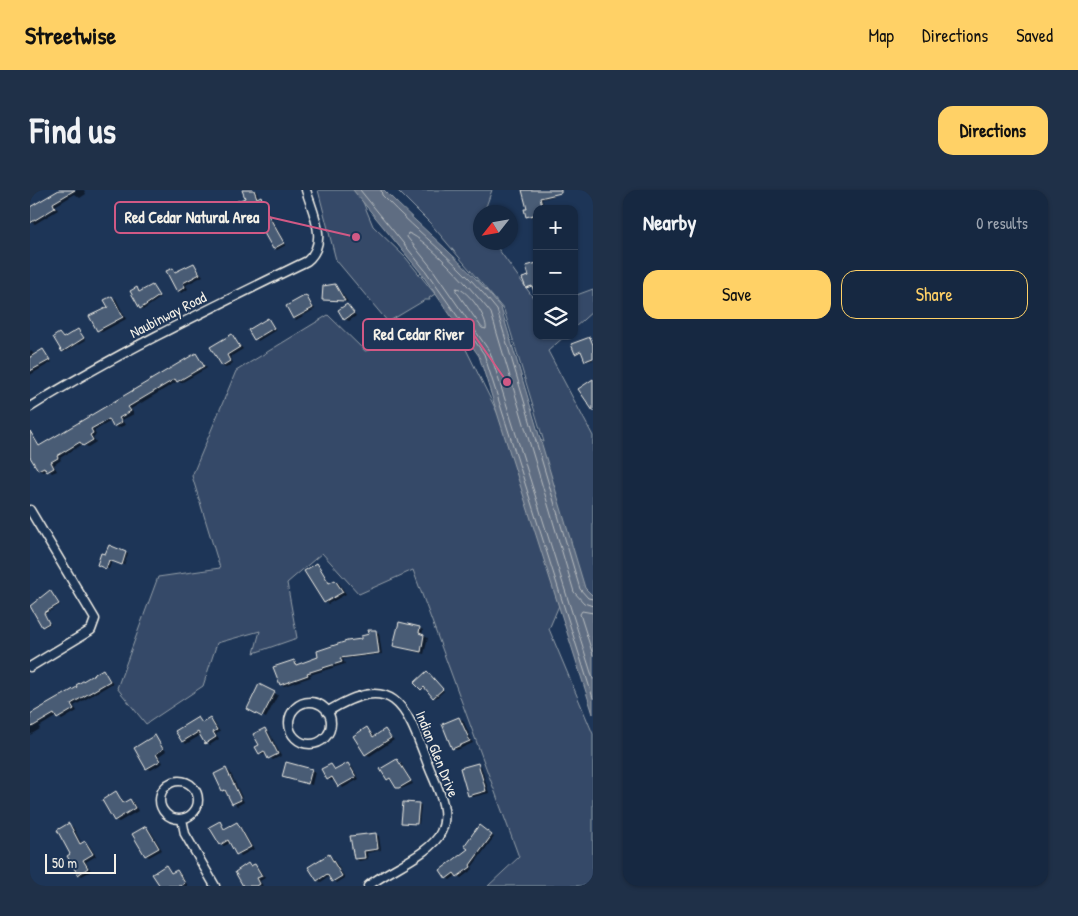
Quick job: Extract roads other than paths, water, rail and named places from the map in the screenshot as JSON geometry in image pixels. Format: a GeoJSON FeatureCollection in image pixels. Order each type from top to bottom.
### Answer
{"type":"FeatureCollection","features":[{"type":"Feature","properties":{"kind":"street","name":"Naubinway Road"},"geometry":{"type":"LineString","coordinates":[[30,407],[84,374],[307,261],[317,249],[319,237],[306,190]]}},
{"type":"Feature","properties":{"kind":"street"},"geometry":{"type":"LineString","coordinates":[[30,510],[94,615],[95,624],[88,632],[30,667]]}},
{"type":"Feature","properties":{"kind":"street","name":"Indian Glen Drive"},"geometry":{"type":"LineString","coordinates":[[327,712],[345,701],[365,694],[384,696],[399,703],[411,721],[444,809],[443,827],[432,845],[382,875],[368,886]]}},
{"type":"Feature","properties":{"kind":"street"},"geometry":{"type":"LineString","coordinates":[[314,703],[327,712],[330,728],[320,741],[305,743],[292,734],[289,718],[299,705],[314,703]]}},
{"type":"Feature","properties":{"kind":"street"},"geometry":{"type":"LineString","coordinates":[[176,781],[190,784],[198,795],[196,810],[190,817],[182,819],[167,815],[160,802],[164,789],[176,781]]}},
{"type":"Feature","properties":{"kind":"street"},"geometry":{"type":"LineString","coordinates":[[182,819],[185,834],[215,886]]}},
{"type":"Feature","properties":{"kind":"water"},"geometry":{"type":"Polygon","coordinates":[[[353,190],[384,190],[474,277],[501,308],[585,588],[593,596],[593,714],[479,356],[421,273],[353,190]]]}},
{"type":"Feature","properties":{"kind":"place","name":"Red Cedar Natural Area"},"geometry":{"type":"Point","coordinates":[356,237]}},
{"type":"Feature","properties":{"kind":"place","name":"Red Cedar River"},"geometry":{"type":"Point","coordinates":[507,382]}}]}
